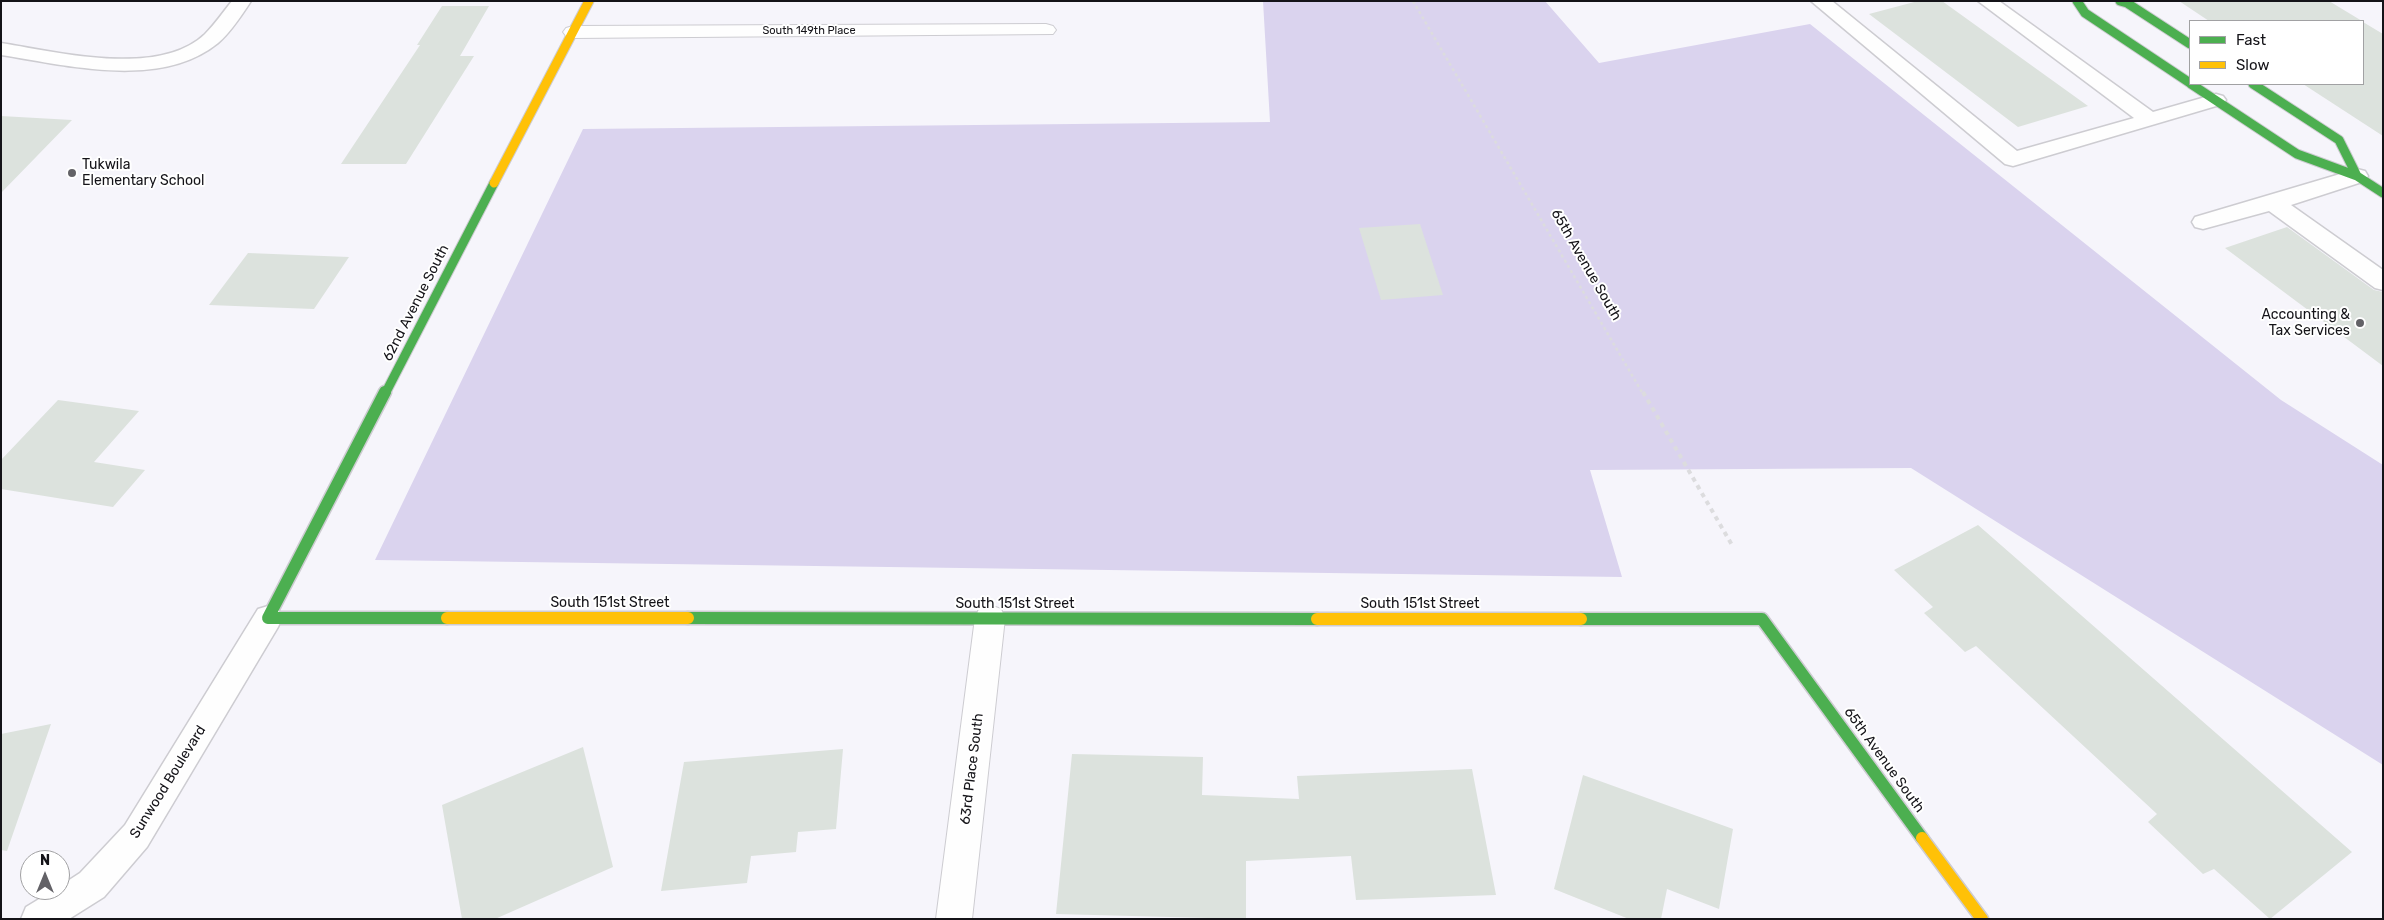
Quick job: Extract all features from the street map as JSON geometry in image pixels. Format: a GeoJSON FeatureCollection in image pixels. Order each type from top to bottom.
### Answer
{"type":"FeatureCollection","features":[{"type":"Feature","properties":{"kind":"street","name":"62nd Avenue South"},"geometry":{"type":"LineString","coordinates":[[268,618],[589,1]]}},
{"type":"Feature","properties":{"kind":"street"},"geometry":{"type":"LineString","coordinates":[[2077,1],[2085,13],[2189,83]]}},
{"type":"Feature","properties":{"kind":"street"},"geometry":{"type":"LineString","coordinates":[[2120,1],[2127,3],[2189,43]]}},
{"type":"Feature","properties":{"kind":"street","name":"South 149th Place"},"geometry":{"type":"LineString","coordinates":[[573,32],[1046,30]]}},
{"type":"Feature","properties":{"kind":"street"},"geometry":{"type":"LineString","coordinates":[[2193,85],[2297,154],[2357,176],[2383,192]]}},
{"type":"Feature","properties":{"kind":"street"},"geometry":{"type":"LineString","coordinates":[[2255,85],[2339,140],[2357,176]]}},
{"type":"Feature","properties":{"kind":"street","name":"South 151st Street"},"geometry":{"type":"LineString","coordinates":[[268,618],[1762,619]]}},
{"type":"Feature","properties":{"kind":"street","name":"63rd Place South"},"geometry":{"type":"LineString","coordinates":[[954,919],[990,618]]}},
{"type":"Feature","properties":{"kind":"street","name":"65th Avenue South"},"geometry":{"type":"LineString","coordinates":[[1762,619],[1982,919]]}},
{"type":"Feature","properties":{"kind":"lane"},"geometry":{"type":"LineString","coordinates":[[1,49],[98,64],[144,66],[181,56],[211,39],[242,1]]}},
{"type":"Feature","properties":{"kind":"lane"},"geometry":{"type":"LineString","coordinates":[[1820,1],[2013,159],[2216,100]]}},
{"type":"Feature","properties":{"kind":"lane"},"geometry":{"type":"LineString","coordinates":[[1987,1],[2150,120]]}},
{"type":"Feature","properties":{"kind":"lane"},"geometry":{"type":"LineString","coordinates":[[2203,222],[2273,203],[2357,176]]}},
{"type":"Feature","properties":{"kind":"lane"},"geometry":{"type":"LineString","coordinates":[[2273,203],[2383,282]]}},
{"type":"Feature","properties":{"kind":"lane","name":"Sunwood Boulevard"},"geometry":{"type":"LineString","coordinates":[[38,919],[92,885],[136,836],[268,618]]}},
{"type":"Feature","properties":{"kind":"path","name":"65th Avenue South"},"geometry":{"type":"LineString","coordinates":[[1413,1],[1732,545]]}},
{"type":"Feature","properties":{"kind":"shaded area"},"geometry":{"type":"Polygon","coordinates":[[[1263,1],[1545,1],[1599,63],[1810,24],[2281,400],[2383,465],[2383,765],[1911,468],[1590,470],[1622,577],[375,560],[583,129],[1270,122],[1263,1]]]}},
{"type":"Feature","properties":{"kind":"building"},"geometry":{"type":"Polygon","coordinates":[[[1918,1],[1942,1],[2088,106],[2018,127],[1869,14],[1918,1]]]}},
{"type":"Feature","properties":{"kind":"building"},"geometry":{"type":"Polygon","coordinates":[[[2179,1],[2329,1],[2360,20],[2208,20],[2179,1]]]}},
{"type":"Feature","properties":{"kind":"building"},"geometry":{"type":"Polygon","coordinates":[[[442,6],[489,6],[460,56],[474,56],[406,164],[341,164],[420,45],[417,45],[442,6]]]}},
{"type":"Feature","properties":{"kind":"building"},"geometry":{"type":"Polygon","coordinates":[[[2364,23],[2383,34],[2383,136],[2305,85],[2364,85],[2364,23]]]}},
{"type":"Feature","properties":{"kind":"building"},"geometry":{"type":"Polygon","coordinates":[[[1,116],[72,120],[1,193],[1,116]]]}},
{"type":"Feature","properties":{"kind":"building"},"geometry":{"type":"Polygon","coordinates":[[[1420,224],[1443,295],[1381,300],[1359,228],[1420,224]]]}},
{"type":"Feature","properties":{"kind":"building"},"geometry":{"type":"Polygon","coordinates":[[[2287,227],[2374,290],[2383,292],[2383,366],[2225,248],[2287,227]]]}},
{"type":"Feature","properties":{"kind":"building"},"geometry":{"type":"Polygon","coordinates":[[[248,253],[349,257],[314,309],[209,305],[248,253]]]}},
{"type":"Feature","properties":{"kind":"building"},"geometry":{"type":"Polygon","coordinates":[[[58,400],[139,411],[94,462],[145,470],[113,507],[1,489],[1,460],[58,400]]]}},
{"type":"Feature","properties":{"kind":"building"},"geometry":{"type":"Polygon","coordinates":[[[1978,525],[2352,852],[2270,919],[2214,869],[2203,874],[2148,822],[2157,814],[1976,646],[1965,652],[1924,613],[1933,607],[1894,570],[1978,525]]]}},
{"type":"Feature","properties":{"kind":"building"},"geometry":{"type":"Polygon","coordinates":[[[51,724],[7,851],[1,850],[1,734],[51,724]]]}},
{"type":"Feature","properties":{"kind":"building"},"geometry":{"type":"Polygon","coordinates":[[[583,747],[613,867],[495,919],[462,919],[442,805],[583,747]]]}},
{"type":"Feature","properties":{"kind":"building"},"geometry":{"type":"Polygon","coordinates":[[[843,749],[836,829],[798,832],[796,852],[751,856],[747,883],[661,891],[684,762],[843,749]]]}},
{"type":"Feature","properties":{"kind":"building"},"geometry":{"type":"Polygon","coordinates":[[[1072,754],[1203,757],[1202,795],[1299,799],[1297,776],[1472,769],[1496,895],[1356,900],[1351,856],[1246,861],[1246,919],[1056,914],[1072,754]]]}},
{"type":"Feature","properties":{"kind":"building"},"geometry":{"type":"Polygon","coordinates":[[[1583,775],[1733,829],[1719,909],[1667,889],[1661,919],[1629,919],[1554,889],[1583,775]]]}},
{"type":"Feature","properties":{"kind":"traffic: fast"},"geometry":{"type":"LineString","coordinates":[[2077,1],[2085,13],[2189,82]]}},
{"type":"Feature","properties":{"kind":"traffic: fast"},"geometry":{"type":"LineString","coordinates":[[2120,1],[2127,3],[2189,43]]}},
{"type":"Feature","properties":{"kind":"traffic: fast"},"geometry":{"type":"LineString","coordinates":[[2193,85],[2297,154],[2357,176],[2383,193]]}},
{"type":"Feature","properties":{"kind":"traffic: fast"},"geometry":{"type":"LineString","coordinates":[[2255,85],[2339,140],[2357,176]]}},
{"type":"Feature","properties":{"kind":"traffic: fast"},"geometry":{"type":"LineString","coordinates":[[447,618],[268,618],[494,183]]}},
{"type":"Feature","properties":{"kind":"traffic: fast"},"geometry":{"type":"LineString","coordinates":[[688,618],[1317,619]]}},
{"type":"Feature","properties":{"kind":"traffic: fast"},"geometry":{"type":"LineString","coordinates":[[1581,619],[1762,619],[1922,838]]}},
{"type":"Feature","properties":{"kind":"traffic: slow"},"geometry":{"type":"LineString","coordinates":[[494,183],[589,1]]}},
{"type":"Feature","properties":{"kind":"traffic: slow"},"geometry":{"type":"LineString","coordinates":[[447,618],[688,618]]}},
{"type":"Feature","properties":{"kind":"traffic: slow"},"geometry":{"type":"LineString","coordinates":[[1317,619],[1581,619]]}},
{"type":"Feature","properties":{"kind":"traffic: slow"},"geometry":{"type":"LineString","coordinates":[[1922,838],[1982,919]]}},
{"type":"Feature","properties":{"kind":"place","name":"Tukwila Elementary School"},"geometry":{"type":"Point","coordinates":[72,173]}},
{"type":"Feature","properties":{"kind":"place","name":"Accounting & Tax Services"},"geometry":{"type":"Point","coordinates":[2360,323]}}]}
